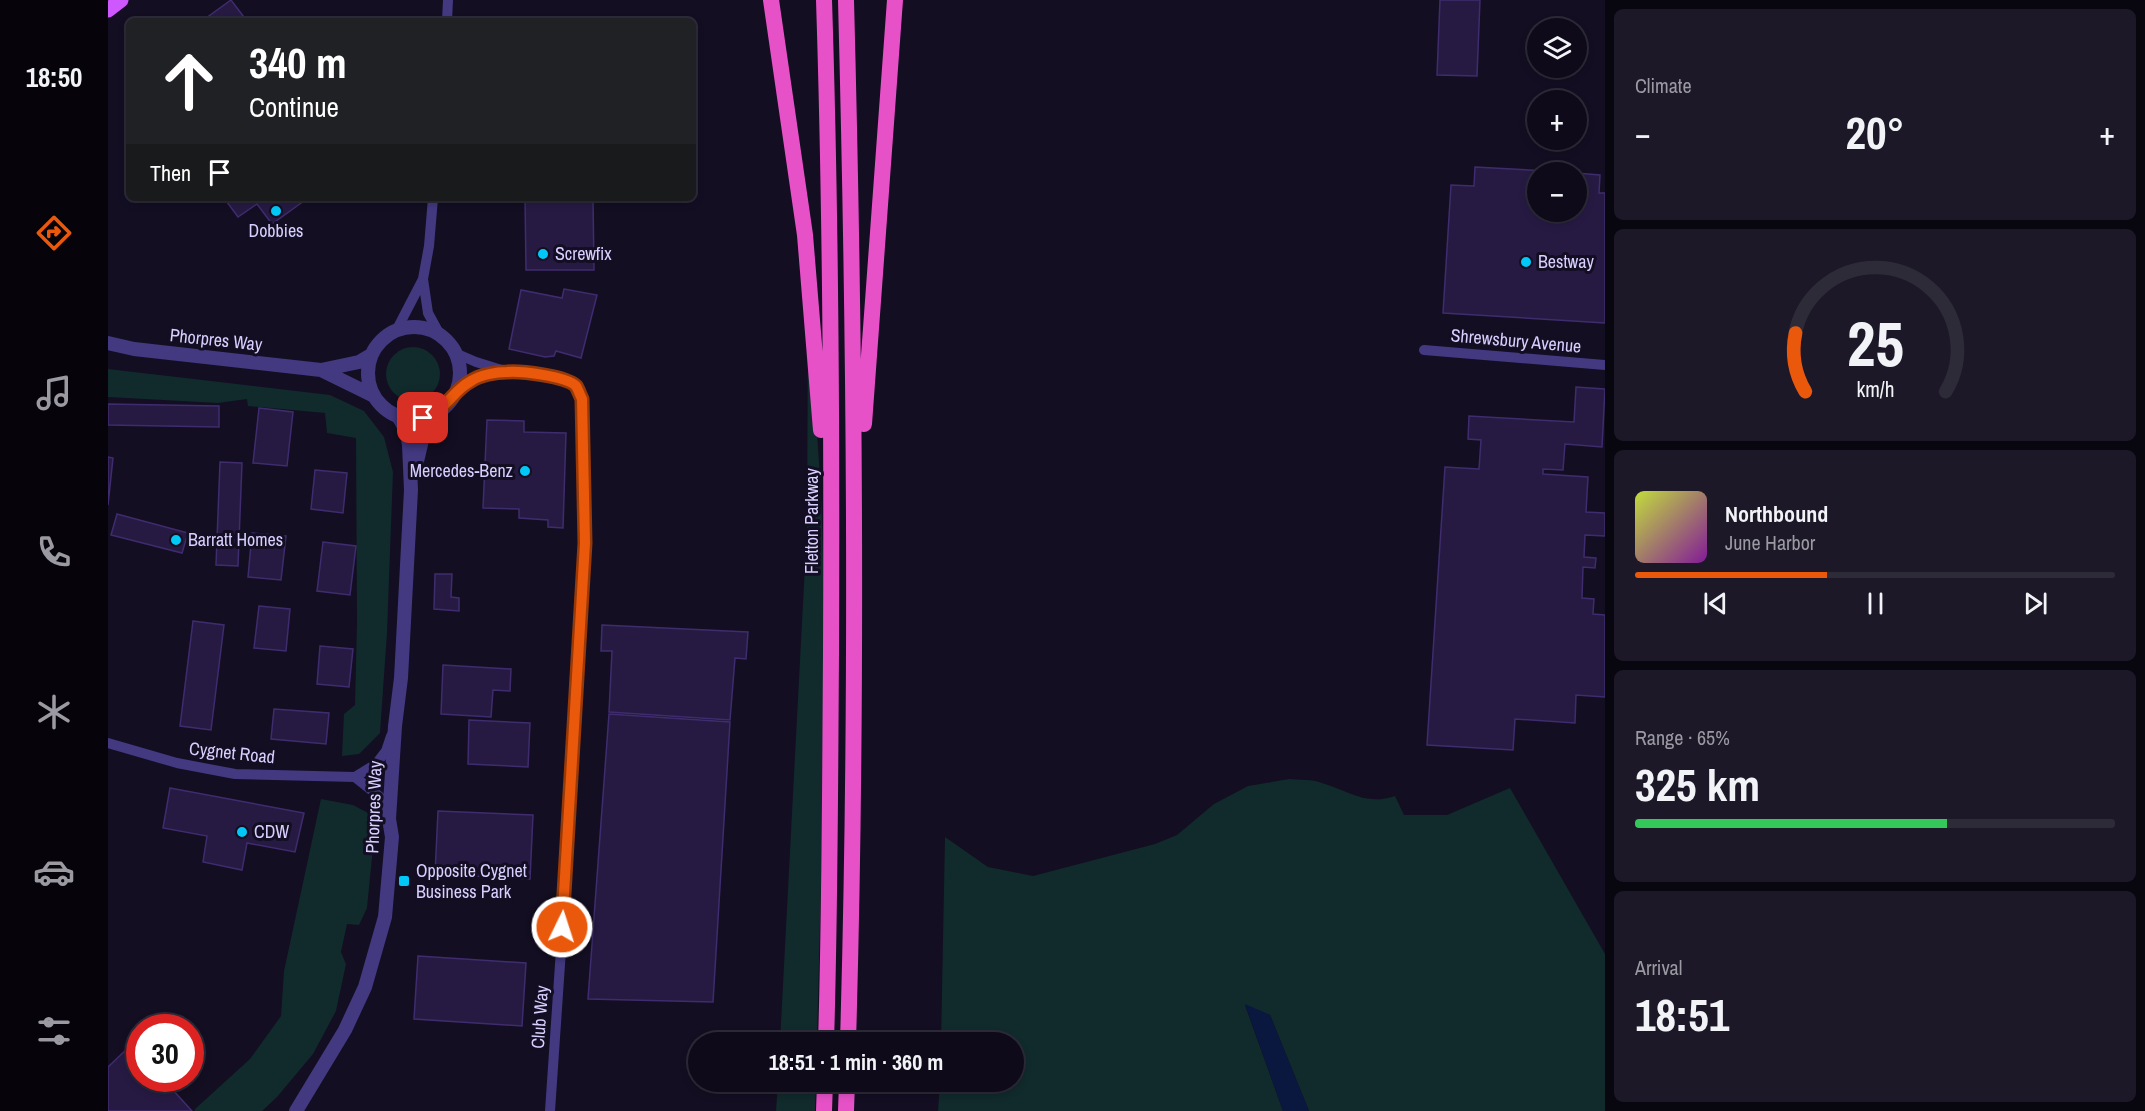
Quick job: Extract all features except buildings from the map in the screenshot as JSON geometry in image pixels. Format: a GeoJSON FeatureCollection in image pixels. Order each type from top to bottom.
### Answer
{"type":"FeatureCollection","features":[{"type":"Feature","properties":{"kind":"highway"},"geometry":{"type":"LineString","coordinates":[[771,0],[805,235],[832,553]]}},
{"type":"Feature","properties":{"kind":"highway","name":"Fletton Parkway"},"geometry":{"type":"LineString","coordinates":[[824,0],[830,176],[832,553],[830,921],[826,1032]]}},
{"type":"Feature","properties":{"kind":"highway"},"geometry":{"type":"LineString","coordinates":[[846,0],[854,353],[855,552],[852,932],[848,1032]]}},
{"type":"Feature","properties":{"kind":"highway"},"geometry":{"type":"LineString","coordinates":[[855,552],[895,0]]}},
{"type":"Feature","properties":{"kind":"highway"},"geometry":{"type":"LineString","coordinates":[[824,1111],[825,1092]]}},
{"type":"Feature","properties":{"kind":"highway"},"geometry":{"type":"LineString","coordinates":[[846,1111],[847,1092]]}},
{"type":"Feature","properties":{"kind":"main road"},"geometry":{"type":"LineString","coordinates":[[108,10],[121,0]]}},
{"type":"Feature","properties":{"kind":"street"},"geometry":{"type":"LineString","coordinates":[[447,18],[448,0]]}},
{"type":"Feature","properties":{"kind":"street"},"geometry":{"type":"LineString","coordinates":[[396,331],[423,279],[429,246],[433,201]]}},
{"type":"Feature","properties":{"kind":"street"},"geometry":{"type":"LineString","coordinates":[[423,279],[428,313],[440,335]]}},
{"type":"Feature","properties":{"kind":"street"},"geometry":{"type":"LineString","coordinates":[[411,327],[426,328],[440,335],[455,352],[459,366],[459,381],[454,395],[435,414],[410,419],[398,416],[380,404],[374,396],[369,383],[368,369],[371,355],[385,337],[396,331],[411,327]]}},
{"type":"Feature","properties":{"kind":"street","name":"Phorpres Way"},"geometry":{"type":"LineString","coordinates":[[108,343],[321,370],[359,362],[371,355]]}},
{"type":"Feature","properties":{"kind":"street","name":"Shrewsbury Avenue"},"geometry":{"type":"LineString","coordinates":[[1424,350],[1605,365]]}},
{"type":"Feature","properties":{"kind":"street","name":"Club Way"},"geometry":{"type":"LineString","coordinates":[[455,352],[476,362],[508,372],[565,379],[576,387],[582,399],[585,543],[571,803],[550,1111]]}},
{"type":"Feature","properties":{"kind":"street","name":"Phorpres Way"},"geometry":{"type":"LineString","coordinates":[[321,370],[374,396]]}},
{"type":"Feature","properties":{"kind":"street","name":"Club Way"},"geometry":{"type":"LineString","coordinates":[[454,395],[471,381],[508,372]]}},
{"type":"Feature","properties":{"kind":"street","name":"Phorpres Way"},"geometry":{"type":"LineString","coordinates":[[411,490],[423,436],[435,414]]}},
{"type":"Feature","properties":{"kind":"street","name":"Phorpres Way"},"geometry":{"type":"LineString","coordinates":[[298,1110],[345,1030],[365,987],[385,917],[392,837],[389,819],[395,726],[401,678],[411,490],[409,445],[406,430],[398,416]]}},
{"type":"Feature","properties":{"kind":"street"},"geometry":{"type":"LineString","coordinates":[[392,837],[398,809],[404,707],[401,678]]}},
{"type":"Feature","properties":{"kind":"street"},"geometry":{"type":"LineString","coordinates":[[389,819],[380,797],[355,777],[376,764],[386,751],[395,726]]}},
{"type":"Feature","properties":{"kind":"street","name":"Cygnet Road"},"geometry":{"type":"LineString","coordinates":[[108,743],[177,764],[235,774],[355,777]]}},
{"type":"Feature","properties":{"kind":"green space"},"geometry":{"type":"Polygon","coordinates":[[[808,323],[820,472],[824,587],[823,782],[817,1032],[781,1032],[807,527],[808,323]]]}},
{"type":"Feature","properties":{"kind":"green space"},"geometry":{"type":"Polygon","coordinates":[[[413,347],[432,355],[440,374],[432,393],[413,401],[394,393],[386,374],[394,355],[413,347]]]}},
{"type":"Feature","properties":{"kind":"green space"},"geometry":{"type":"Polygon","coordinates":[[[108,369],[330,395],[364,411],[384,437],[393,472],[387,633],[380,733],[359,754],[342,756],[344,714],[355,705],[356,438],[327,433],[325,413],[248,406],[247,399],[218,403],[108,397],[108,369]]]}},
{"type":"Feature","properties":{"kind":"green space"},"geometry":{"type":"Polygon","coordinates":[[[1289,779],[1310,780],[1366,798],[1385,799],[1395,796],[1404,815],[1447,815],[1510,788],[1605,954],[1605,1111],[1309,1111],[1270,1015],[1245,1005],[1283,1111],[938,1111],[939,1092],[1024,1092],[1024,1032],[941,1032],[945,837],[988,867],[1033,876],[1155,844],[1177,835],[1214,804],[1248,786],[1289,779]]]}},
{"type":"Feature","properties":{"kind":"green space"},"geometry":{"type":"Polygon","coordinates":[[[321,799],[353,805],[376,817],[367,908],[359,925],[347,924],[341,952],[346,964],[336,1011],[313,1054],[277,1097],[262,1111],[195,1111],[250,1059],[281,1016],[284,971],[321,799]]]}},
{"type":"Feature","properties":{"kind":"green space"},"geometry":{"type":"Polygon","coordinates":[[[777,1092],[816,1092],[815,1111],[776,1111],[777,1092]]]}},
{"type":"Feature","properties":{"kind":"water"},"geometry":{"type":"Polygon","coordinates":[[[1245,1004],[1270,1015],[1309,1111],[1283,1111],[1245,1004]]]}},
{"type":"Feature","properties":{"kind":"place","name":"Dobbies"},"geometry":{"type":"Point","coordinates":[276,211]}},
{"type":"Feature","properties":{"kind":"place","name":"Screwfix"},"geometry":{"type":"Point","coordinates":[543,254]}},
{"type":"Feature","properties":{"kind":"place","name":"Bestway"},"geometry":{"type":"Point","coordinates":[1526,262]}},
{"type":"Feature","properties":{"kind":"place","name":"Mercedes-Benz"},"geometry":{"type":"Point","coordinates":[525,471]}},
{"type":"Feature","properties":{"kind":"place","name":"Barratt Homes"},"geometry":{"type":"Point","coordinates":[176,540]}},
{"type":"Feature","properties":{"kind":"place","name":"CDW"},"geometry":{"type":"Point","coordinates":[242,832]}},
{"type":"Feature","properties":{"kind":"place","name":"Opposite Cygnet Business Park"},"geometry":{"type":"Point","coordinates":[404,881]}},
{"type":"Feature","properties":{"kind":"route"},"geometry":{"type":"LineString","coordinates":[[423,418],[435,414],[471,381],[508,372],[565,379],[576,387],[582,399],[585,543],[562,927]]}}]}
